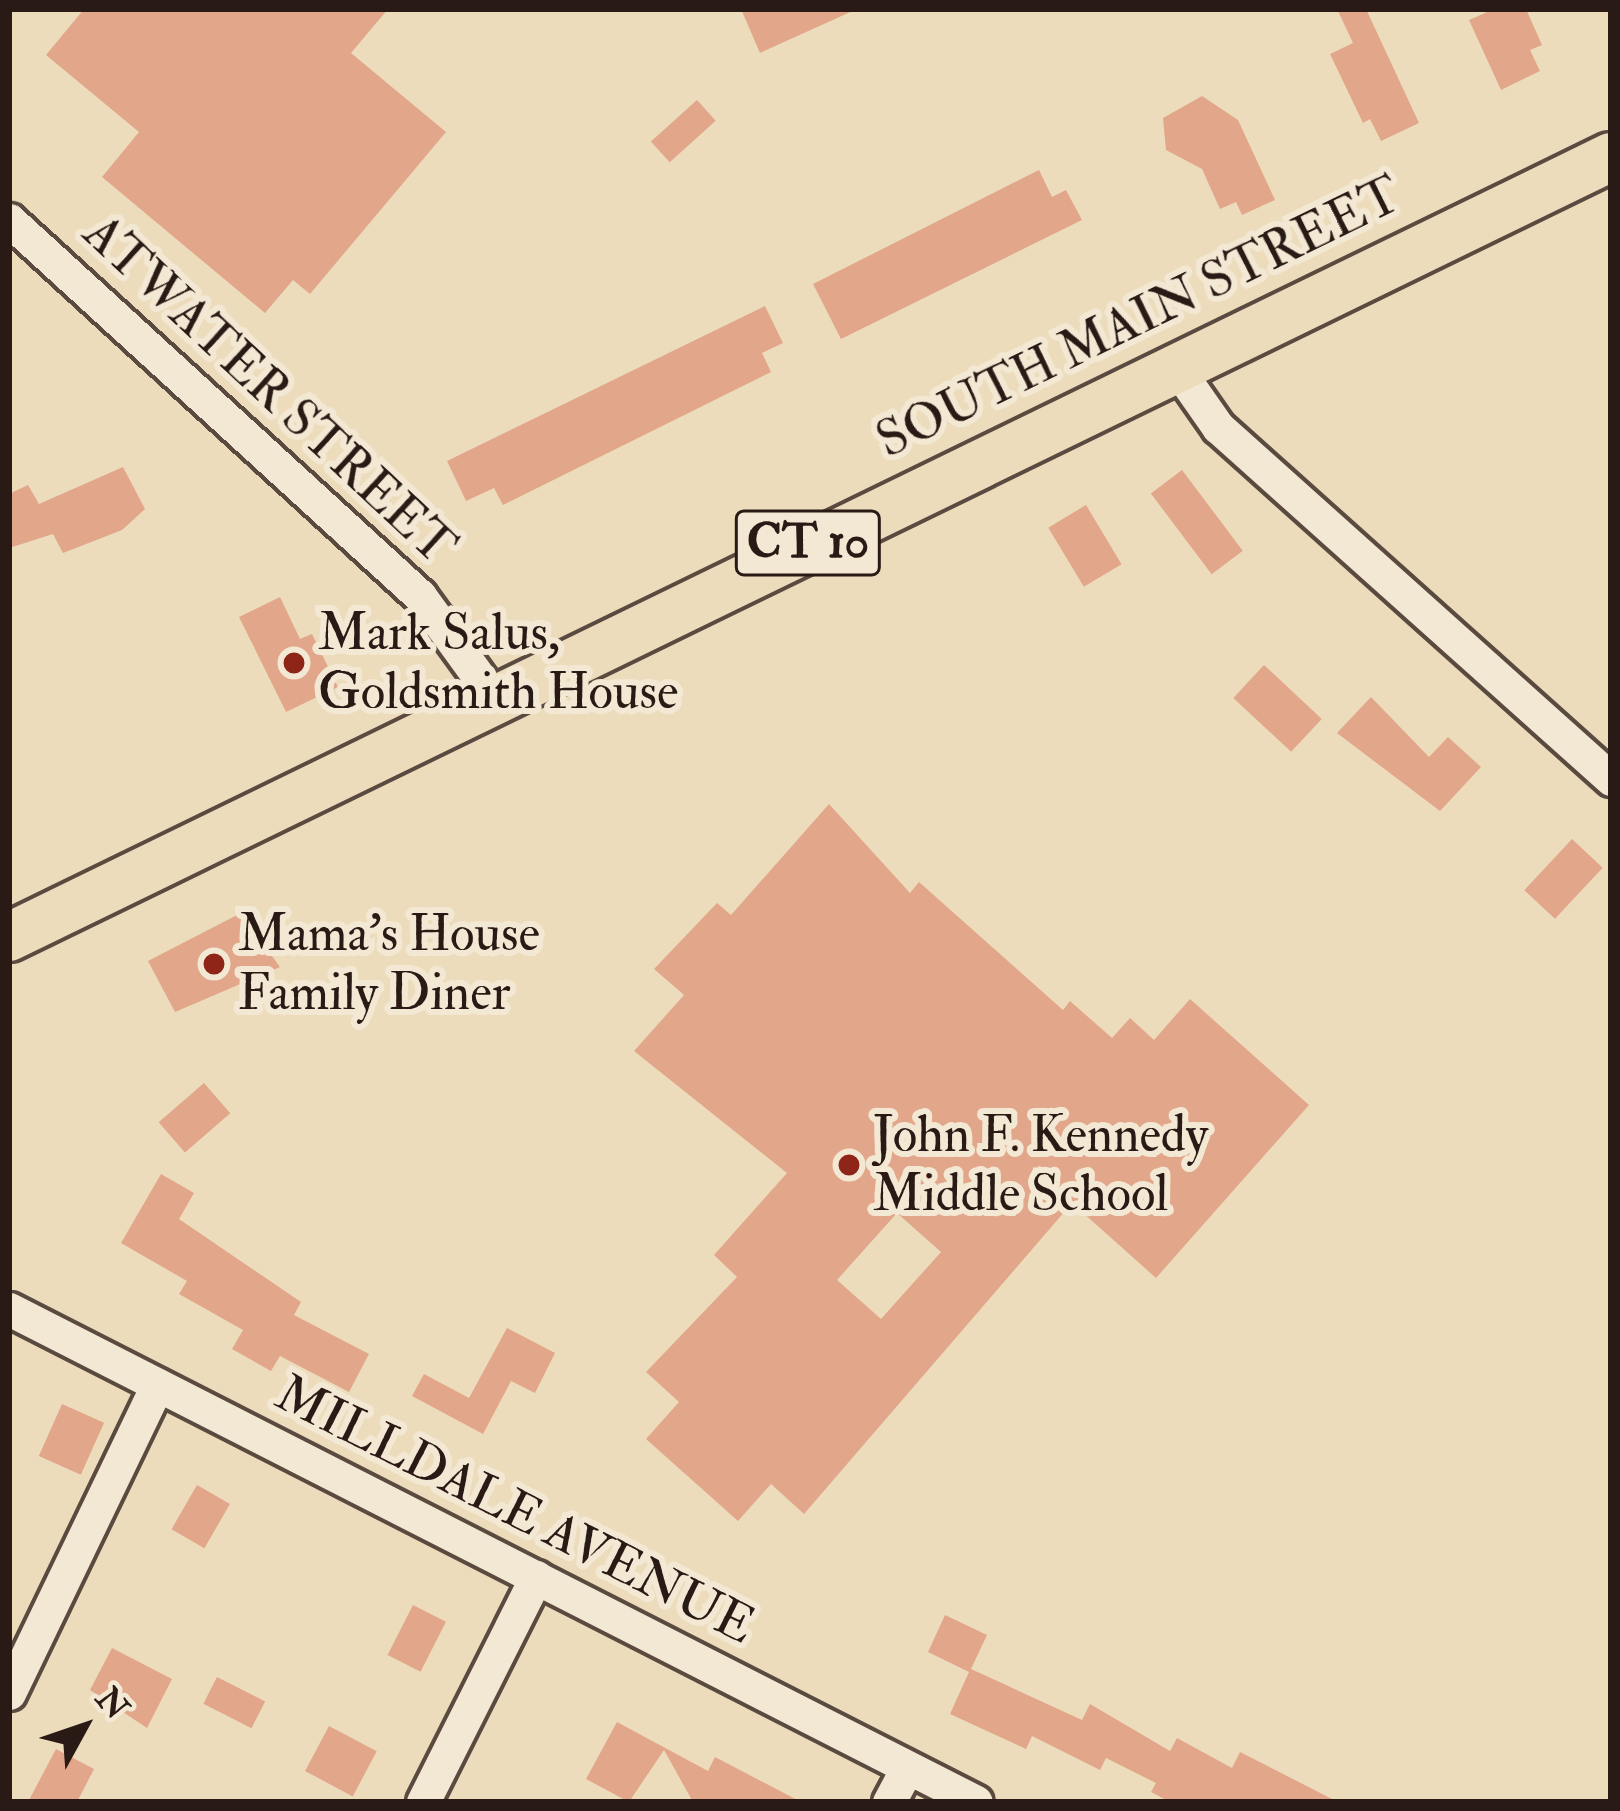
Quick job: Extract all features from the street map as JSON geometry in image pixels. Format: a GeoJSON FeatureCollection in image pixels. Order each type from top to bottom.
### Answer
{"type":"FeatureCollection","features":[{"type":"Feature","properties":{"kind":"highway","name":"SOUTH MAIN STREET"},"geometry":{"type":"LineString","coordinates":[[9,937],[1174,364],[1611,157]]}},
{"type":"Feature","properties":{"kind":"street","name":"ATWATER STREET"},"geometry":{"type":"LineString","coordinates":[[9,220],[420,596],[494,698]]}},
{"type":"Feature","properties":{"kind":"street"},"geometry":{"type":"LineString","coordinates":[[1174,364],[1218,428],[1611,779]]}},
{"type":"Feature","properties":{"kind":"street","name":"MILLDALE AVENUE"},"geometry":{"type":"LineString","coordinates":[[9,1309],[976,1802]]}},
{"type":"Feature","properties":{"kind":"street"},"geometry":{"type":"LineString","coordinates":[[9,1693],[157,1385]]}},
{"type":"Feature","properties":{"kind":"street"},"geometry":{"type":"LineString","coordinates":[[423,1802],[536,1577]]}},
{"type":"Feature","properties":{"kind":"street"},"geometry":{"type":"LineString","coordinates":[[889,1802],[908,1768]]}},
{"type":"Feature","properties":{"kind":"building"},"geometry":{"type":"Polygon","coordinates":[[[84,9],[388,9],[351,53],[446,132],[310,294],[293,280],[265,313],[102,177],[139,132],[46,55],[84,9]]]}},
{"type":"Feature","properties":{"kind":"building"},"geometry":{"type":"Polygon","coordinates":[[[741,9],[857,9],[760,53],[741,9]]]}},
{"type":"Feature","properties":{"kind":"building"},"geometry":{"type":"Polygon","coordinates":[[[1337,9],[1366,9],[1419,123],[1381,141],[1370,119],[1363,123],[1330,54],[1353,43],[1337,9]]]}},
{"type":"Feature","properties":{"kind":"building"},"geometry":{"type":"Polygon","coordinates":[[[1494,9],[1526,9],[1542,45],[1530,50],[1540,71],[1501,90],[1469,20],[1494,9]]]}},
{"type":"Feature","properties":{"kind":"building"},"geometry":{"type":"Polygon","coordinates":[[[1202,96],[1238,120],[1275,200],[1242,215],[1236,202],[1220,209],[1202,169],[1166,150],[1163,118],[1202,96]]]}},
{"type":"Feature","properties":{"kind":"building"},"geometry":{"type":"Polygon","coordinates":[[[697,100],[716,121],[670,162],[651,141],[697,100]]]}},
{"type":"Feature","properties":{"kind":"building"},"geometry":{"type":"Polygon","coordinates":[[[1039,170],[1052,197],[1066,190],[1082,220],[841,339],[813,284],[1039,170]]]}},
{"type":"Feature","properties":{"kind":"building"},"geometry":{"type":"Polygon","coordinates":[[[765,306],[783,343],[762,353],[771,372],[503,505],[494,488],[466,501],[447,461],[765,306]]]}},
{"type":"Feature","properties":{"kind":"building"},"geometry":{"type":"Polygon","coordinates":[[[123,467],[145,509],[122,530],[63,553],[53,534],[9,548],[9,494],[28,485],[39,504],[123,467]]]}},
{"type":"Feature","properties":{"kind":"building"},"geometry":{"type":"Polygon","coordinates":[[[1182,470],[1243,551],[1212,574],[1151,493],[1182,470]]]}},
{"type":"Feature","properties":{"kind":"building"},"geometry":{"type":"Polygon","coordinates":[[[1086,505],[1122,564],[1084,587],[1048,528],[1086,505]]]}},
{"type":"Feature","properties":{"kind":"building","name":"Mark Salus, Goldsmith House"},"geometry":{"type":"Polygon","coordinates":[[[280,597],[300,639],[312,634],[338,687],[286,712],[239,617],[280,597]]]}},
{"type":"Feature","properties":{"kind":"building"},"geometry":{"type":"Polygon","coordinates":[[[1264,665],[1322,719],[1291,752],[1233,698],[1264,665]]]}},
{"type":"Feature","properties":{"kind":"building"},"geometry":{"type":"Polygon","coordinates":[[[1371,697],[1429,757],[1448,737],[1481,767],[1440,811],[1337,733],[1371,697]]]}},
{"type":"Feature","properties":{"kind":"building"},"geometry":{"type":"Polygon","coordinates":[[[829,804],[910,893],[919,882],[1063,1010],[1070,1001],[1112,1038],[1130,1018],[1154,1040],[1190,999],[1309,1105],[1156,1278],[1072,1203],[804,1514],[771,1484],[738,1521],[646,1439],[679,1402],[646,1372],[737,1277],[714,1255],[787,1173],[634,1051],[684,995],[654,969],[717,903],[731,915],[829,804]],[[897,1213],[837,1280],[881,1319],[941,1252],[897,1213]]]}},
{"type":"Feature","properties":{"kind":"building"},"geometry":{"type":"Polygon","coordinates":[[[1572,839],[1603,868],[1555,919],[1524,890],[1572,839]]]}},
{"type":"Feature","properties":{"kind":"building","name":"Mama's House Family Diner"},"geometry":{"type":"Polygon","coordinates":[[[241,913],[280,967],[175,1012],[148,961],[241,913]]]}},
{"type":"Feature","properties":{"kind":"building"},"geometry":{"type":"Polygon","coordinates":[[[204,1083],[230,1113],[185,1153],[159,1122],[204,1083]]]}},
{"type":"Feature","properties":{"kind":"building"},"geometry":{"type":"Polygon","coordinates":[[[161,1174],[194,1193],[179,1219],[301,1302],[294,1315],[369,1354],[349,1392],[280,1356],[271,1371],[232,1349],[243,1330],[179,1294],[187,1281],[121,1243],[161,1174]]]}},
{"type":"Feature","properties":{"kind":"building"},"geometry":{"type":"Polygon","coordinates":[[[507,1328],[555,1353],[535,1393],[511,1381],[483,1434],[412,1396],[424,1374],[469,1398],[507,1328]]]}},
{"type":"Feature","properties":{"kind":"building"},"geometry":{"type":"Polygon","coordinates":[[[62,1404],[104,1423],[81,1475],[39,1456],[62,1404]]]}},
{"type":"Feature","properties":{"kind":"building"},"geometry":{"type":"Polygon","coordinates":[[[197,1485],[230,1504],[204,1548],[172,1529],[197,1485]]]}},
{"type":"Feature","properties":{"kind":"building"},"geometry":{"type":"Polygon","coordinates":[[[413,1605],[446,1622],[421,1672],[388,1655],[413,1605]]]}},
{"type":"Feature","properties":{"kind":"building"},"geometry":{"type":"Polygon","coordinates":[[[945,1615],[987,1635],[971,1669],[1082,1720],[1090,1704],[1170,1751],[1177,1738],[1232,1768],[1240,1752],[1338,1802],[1170,1802],[1151,1792],[1156,1783],[1106,1758],[1100,1770],[1032,1736],[1026,1749],[950,1714],[969,1672],[928,1652],[945,1615]]]}},
{"type":"Feature","properties":{"kind":"building"},"geometry":{"type":"Polygon","coordinates":[[[112,1648],[172,1679],[147,1728],[90,1690],[112,1648]]]}},
{"type":"Feature","properties":{"kind":"building"},"geometry":{"type":"Polygon","coordinates":[[[217,1677],[265,1702],[251,1728],[203,1704],[217,1677]]]}},
{"type":"Feature","properties":{"kind":"building"},"geometry":{"type":"Polygon","coordinates":[[[617,1722],[708,1771],[715,1757],[801,1802],[693,1802],[664,1750],[629,1802],[586,1779],[617,1722]]]}},
{"type":"Feature","properties":{"kind":"building"},"geometry":{"type":"Polygon","coordinates":[[[329,1726],[377,1751],[353,1796],[305,1771],[329,1726]]]}},
{"type":"Feature","properties":{"kind":"building"},"geometry":{"type":"Polygon","coordinates":[[[56,1749],[94,1769],[77,1802],[28,1802],[56,1749]]]}},
{"type":"Feature","properties":{"kind":"place","name":"Mark Salus, Goldsmith House"},"geometry":{"type":"Point","coordinates":[294,663]}},
{"type":"Feature","properties":{"kind":"place","name":"Mama's House Family Diner"},"geometry":{"type":"Point","coordinates":[214,964]}},
{"type":"Feature","properties":{"kind":"place","name":"John F. Kennedy Middle School"},"geometry":{"type":"Point","coordinates":[849,1165]}}]}
